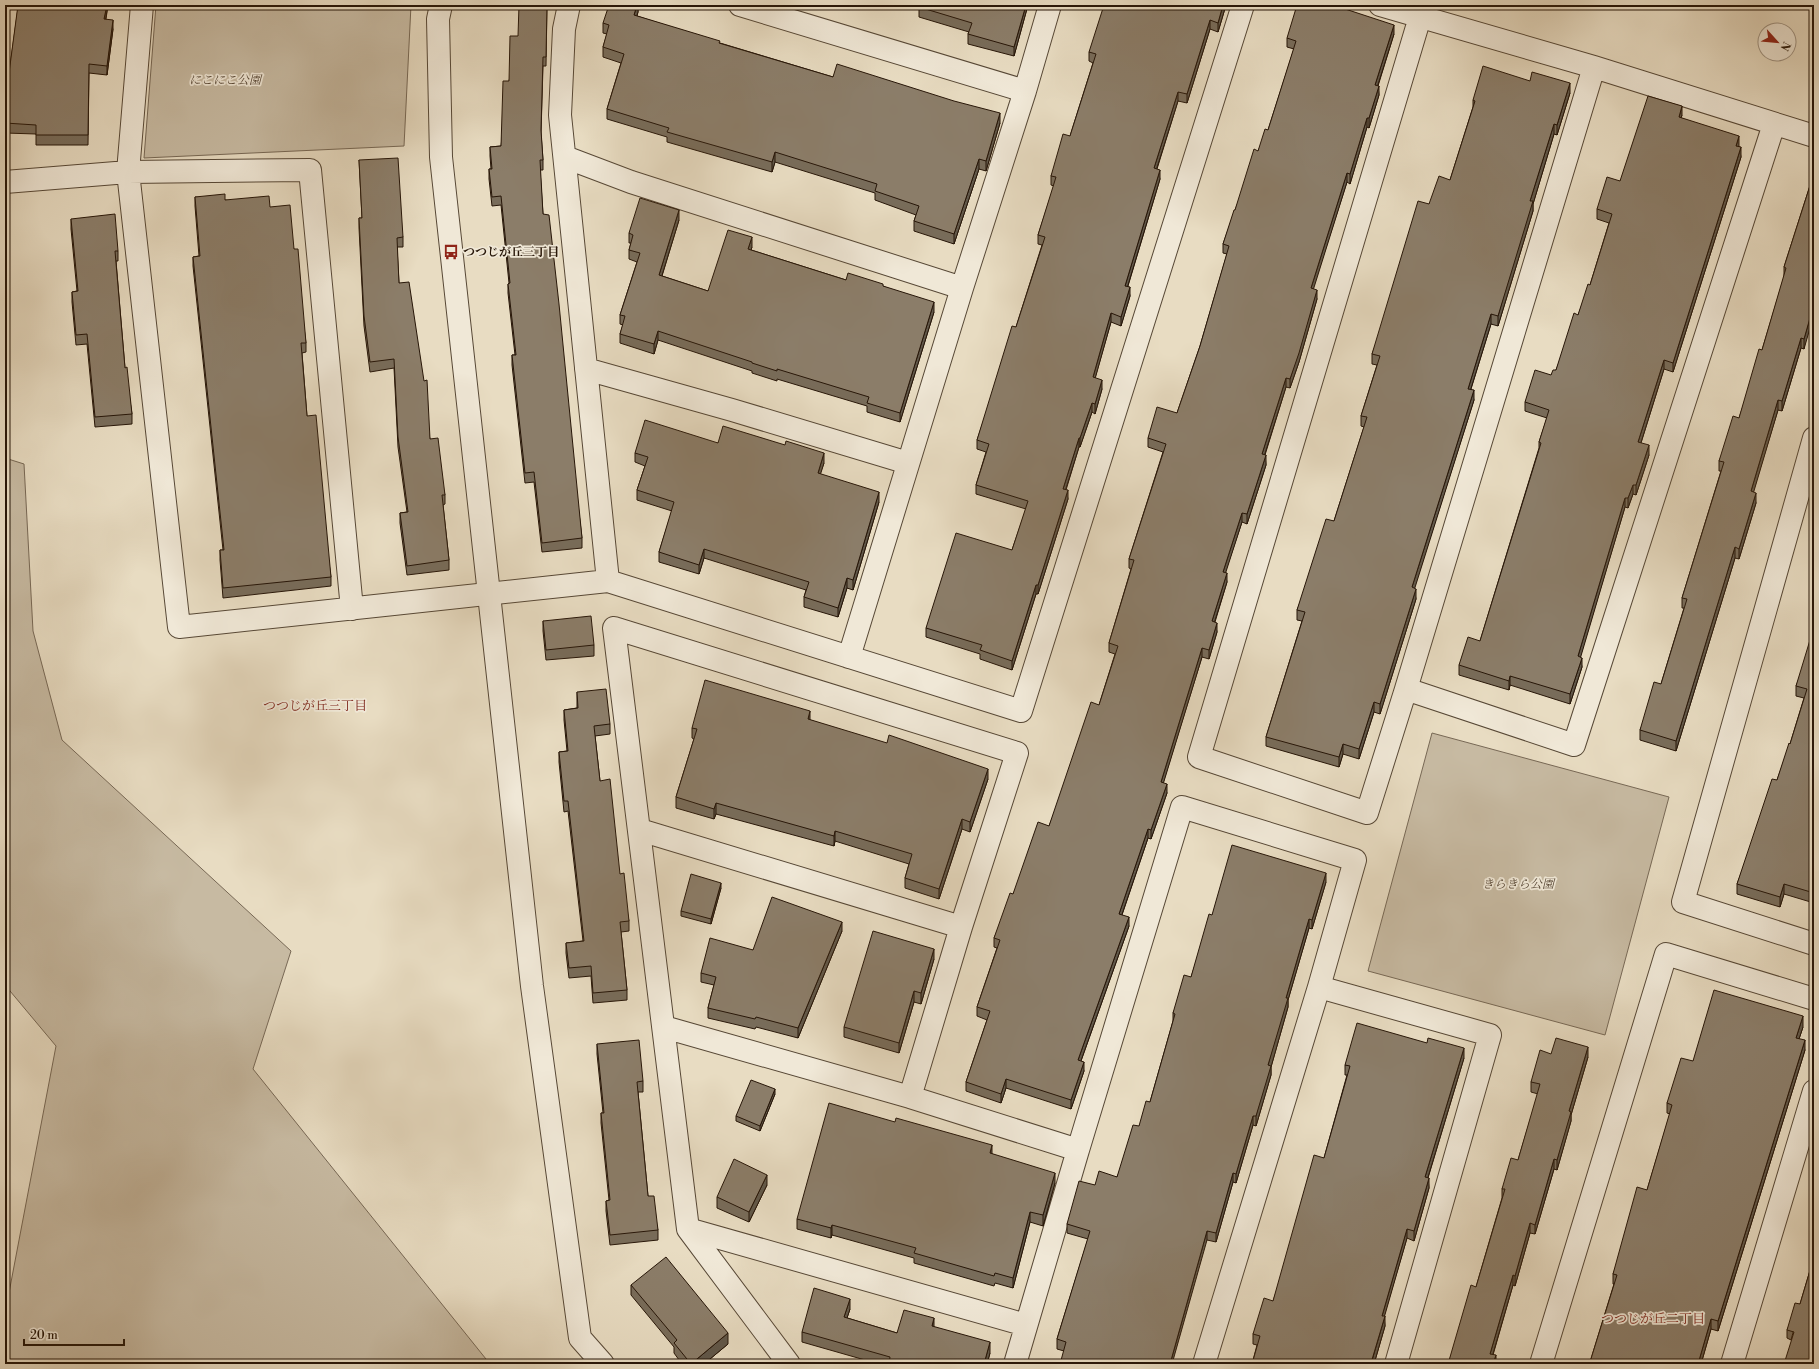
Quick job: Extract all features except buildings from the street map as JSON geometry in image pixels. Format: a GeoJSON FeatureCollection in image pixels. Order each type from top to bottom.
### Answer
{"type":"FeatureCollection","features":[{"type":"Feature","properties":{"kind":"street"},"geometry":{"type":"LineString","coordinates":[[142,5],[128,172],[179,627],[608,581],[1021,711],[1243,5]]}},
{"type":"Feature","properties":{"kind":"street"},"geometry":{"type":"LineString","coordinates":[[441,5],[438,19],[441,157],[532,986],[580,1338],[603,1364]]}},
{"type":"Feature","properties":{"kind":"street"},"geometry":{"type":"LineString","coordinates":[[569,5],[564,28],[560,115],[608,581]]}},
{"type":"Feature","properties":{"kind":"street"},"geometry":{"type":"LineString","coordinates":[[740,5],[1025,91]]}},
{"type":"Feature","properties":{"kind":"street"},"geometry":{"type":"LineString","coordinates":[[849,657],[962,288],[1025,91],[1050,5]]}},
{"type":"Feature","properties":{"kind":"street"},"geometry":{"type":"LineString","coordinates":[[1380,5],[1594,67],[1814,136]]}},
{"type":"Feature","properties":{"kind":"street"},"geometry":{"type":"LineString","coordinates":[[1420,17],[1199,757],[1367,813],[1406,689],[1594,67]]}},
{"type":"Feature","properties":{"kind":"street"},"geometry":{"type":"LineString","coordinates":[[1406,689],[1574,745],[1774,124]]}},
{"type":"Feature","properties":{"kind":"street"},"geometry":{"type":"LineString","coordinates":[[565,157],[631,182],[962,288]]}},
{"type":"Feature","properties":{"kind":"street"},"geometry":{"type":"LineString","coordinates":[[5,182],[128,172],[310,170],[352,609]]}},
{"type":"Feature","properties":{"kind":"street"},"geometry":{"type":"LineString","coordinates":[[586,369],[732,410],[908,463]]}},
{"type":"Feature","properties":{"kind":"street"},"geometry":{"type":"LineString","coordinates":[[1814,438],[1682,902],[1814,944]]}},
{"type":"Feature","properties":{"kind":"street"},"geometry":{"type":"LineString","coordinates":[[789,1364],[688,1229],[614,628],[1017,753],[961,927],[910,1096]]}},
{"type":"Feature","properties":{"kind":"street"},"geometry":{"type":"LineString","coordinates":[[1015,1364],[1182,807],[1355,860],[1319,987],[1204,1364]]}},
{"type":"Feature","properties":{"kind":"street"},"geometry":{"type":"LineString","coordinates":[[640,830],[961,927]]}},
{"type":"Feature","properties":{"kind":"street"},"geometry":{"type":"LineString","coordinates":[[1541,1364],[1666,954],[1814,999]]}},
{"type":"Feature","properties":{"kind":"street"},"geometry":{"type":"LineString","coordinates":[[1319,987],[1490,1035],[1396,1364]]}},
{"type":"Feature","properties":{"kind":"street"},"geometry":{"type":"LineString","coordinates":[[664,1027],[910,1096],[1078,1150]]}},
{"type":"Feature","properties":{"kind":"street"},"geometry":{"type":"LineString","coordinates":[[1732,1364],[1814,1091]]}},
{"type":"Feature","properties":{"kind":"street"},"geometry":{"type":"LineString","coordinates":[[688,1229],[1026,1325]]}},
{"type":"Feature","properties":{"kind":"green space","name":"にこにこ公園"},"geometry":{"type":"Polygon","coordinates":[[[156,5],[411,5],[404,146],[144,158],[156,5]]]}},
{"type":"Feature","properties":{"kind":"green space"},"geometry":{"type":"Polygon","coordinates":[[[5,458],[24,464],[33,631],[62,740],[291,951],[253,1069],[490,1364],[5,1364],[5,1300],[8,1298],[56,1046],[5,985],[5,458]]]}},
{"type":"Feature","properties":{"kind":"green space","name":"きらきら公園"},"geometry":{"type":"Polygon","coordinates":[[[1432,733],[1669,797],[1605,1035],[1368,971],[1432,733]]]}},
{"type":"Feature","properties":{"kind":"place","name":"つつじが丘三丁目"},"geometry":{"type":"Point","coordinates":[451,252]}},
{"type":"Feature","properties":{"kind":"district","name":"つつじが丘三丁目"},"geometry":{"type":"Point","coordinates":[315,705]}},
{"type":"Feature","properties":{"kind":"district","name":"つつじが丘二丁目"},"geometry":{"type":"Point","coordinates":[1653,1318]}}]}
